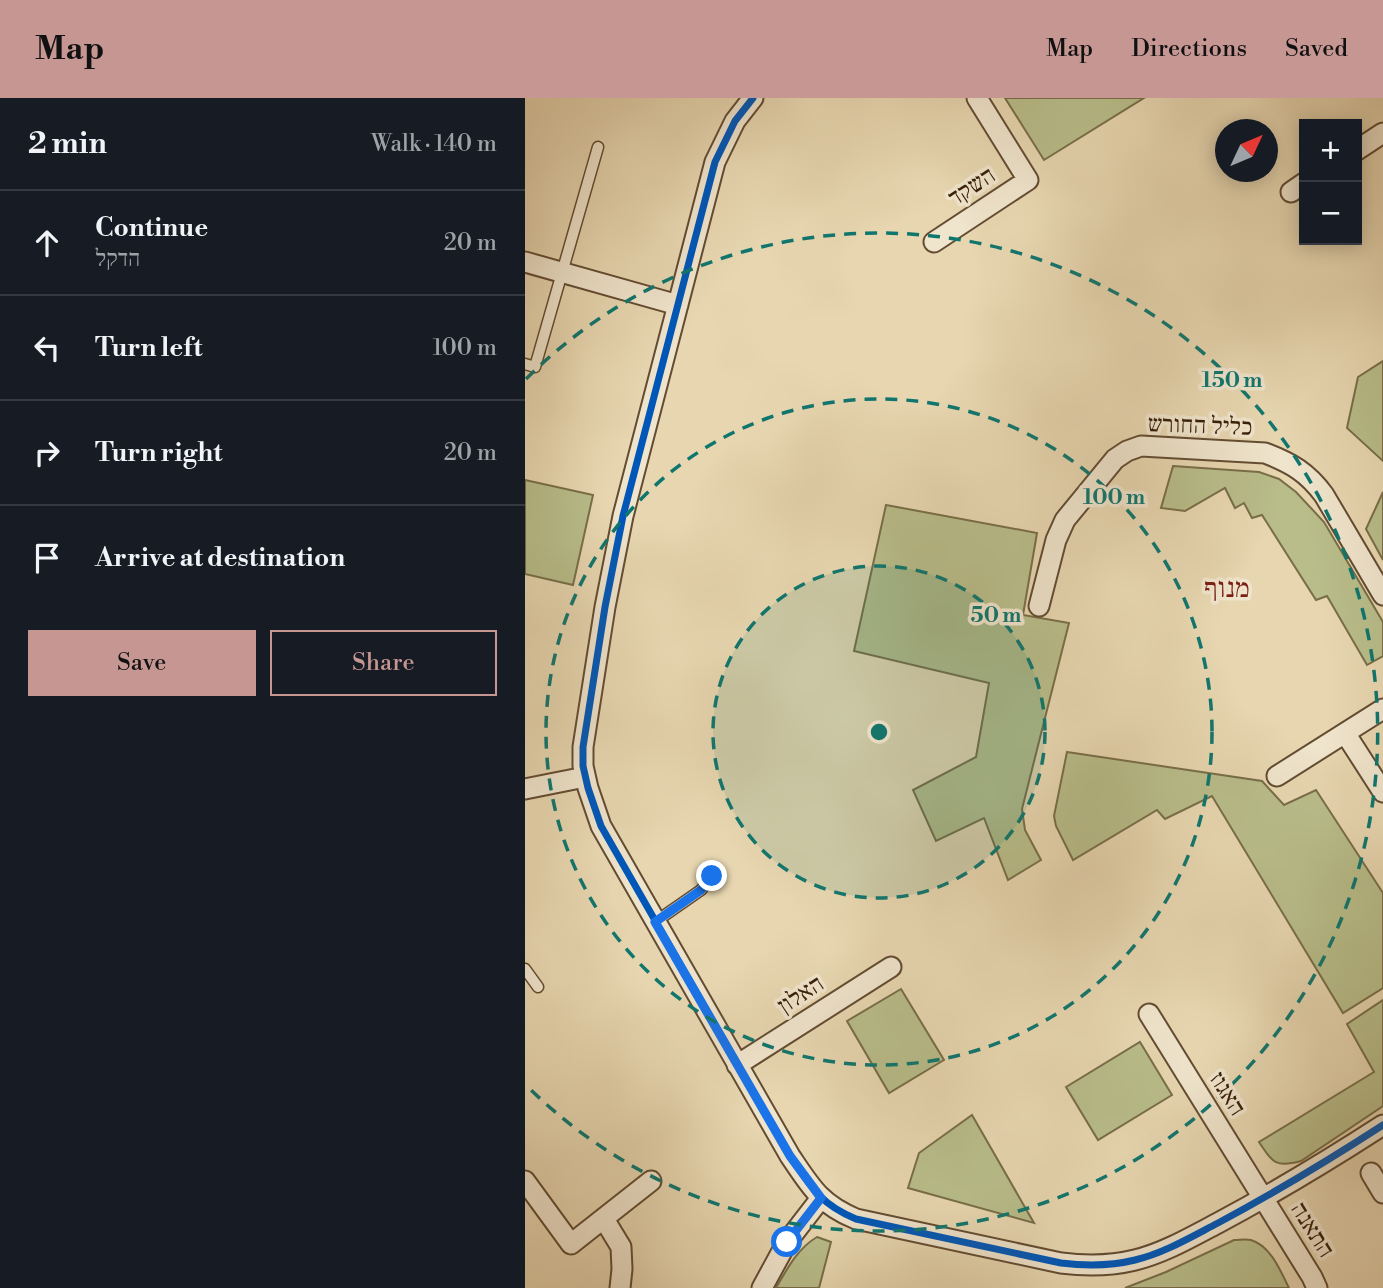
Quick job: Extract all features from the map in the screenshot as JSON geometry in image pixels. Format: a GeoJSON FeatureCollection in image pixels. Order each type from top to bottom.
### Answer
{"type":"FeatureCollection","features":[{"type":"Feature","properties":{"kind":"street"},"geometry":{"type":"LineString","coordinates":[[753,98],[735,121],[715,162],[618,536],[585,723],[583,766],[592,805],[601,826],[790,1156],[821,1198],[837,1211],[856,1219],[1061,1263],[1109,1264],[1136,1260],[1177,1245],[1263,1199],[1383,1125]]}},
{"type":"Feature","properties":{"kind":"street","name":"השקד"},"geometry":{"type":"LineString","coordinates":[[934,242],[1028,180],[977,98]]}},
{"type":"Feature","properties":{"kind":"street"},"geometry":{"type":"LineString","coordinates":[[1362,147],[1383,133]]}},
{"type":"Feature","properties":{"kind":"street"},"geometry":{"type":"LineString","coordinates":[[525,262],[678,305]]}},
{"type":"Feature","properties":{"kind":"street","name":"כליל החורש"},"geometry":{"type":"LineString","coordinates":[[1039,606],[1056,540],[1065,520],[1115,459],[1141,446],[1265,453],[1301,470],[1324,495],[1383,595]]}},
{"type":"Feature","properties":{"kind":"street"},"geometry":{"type":"LineString","coordinates":[[1277,776],[1383,709]]}},
{"type":"Feature","properties":{"kind":"street"},"geometry":{"type":"LineString","coordinates":[[1345,733],[1383,792]]}},
{"type":"Feature","properties":{"kind":"street"},"geometry":{"type":"LineString","coordinates":[[525,789],[585,777]]}},
{"type":"Feature","properties":{"kind":"street","name":"האלון"},"geometry":{"type":"LineString","coordinates":[[737,1065],[891,967]]}},
{"type":"Feature","properties":{"kind":"street","name":"האגוז"},"geometry":{"type":"LineString","coordinates":[[1149,1014],[1263,1199]]}},
{"type":"Feature","properties":{"kind":"street"},"geometry":{"type":"LineString","coordinates":[[1371,1173],[1383,1193]]}},
{"type":"Feature","properties":{"kind":"street"},"geometry":{"type":"LineString","coordinates":[[525,1181],[571,1244],[651,1181]]}},
{"type":"Feature","properties":{"kind":"street"},"geometry":{"type":"LineString","coordinates":[[762,1288],[787,1242],[821,1198]]}},
{"type":"Feature","properties":{"kind":"street","name":"התאנה"},"geometry":{"type":"LineString","coordinates":[[1263,1199],[1313,1277],[1317,1288]]}},
{"type":"Feature","properties":{"kind":"street"},"geometry":{"type":"LineString","coordinates":[[604,1219],[621,1247],[620,1288]]}},
{"type":"Feature","properties":{"kind":"lane"},"geometry":{"type":"LineString","coordinates":[[525,364],[535,367],[598,147]]}},
{"type":"Feature","properties":{"kind":"lane"},"geometry":{"type":"LineString","coordinates":[[655,922],[701,890],[712,876]]}},
{"type":"Feature","properties":{"kind":"lane"},"geometry":{"type":"LineString","coordinates":[[525,969],[538,987]]}},
{"type":"Feature","properties":{"kind":"green space"},"geometry":{"type":"Polygon","coordinates":[[[1005,98],[1144,98],[1044,160],[1005,98]]]}},
{"type":"Feature","properties":{"kind":"green space"},"geometry":{"type":"Polygon","coordinates":[[[1383,361],[1383,461],[1347,428],[1358,377],[1383,361]]]}},
{"type":"Feature","properties":{"kind":"green space"},"geometry":{"type":"Polygon","coordinates":[[[1173,466],[1259,472],[1279,479],[1296,492],[1324,522],[1383,622],[1383,656],[1367,665],[1327,596],[1316,600],[1262,515],[1252,518],[1244,503],[1235,508],[1225,488],[1185,511],[1161,508],[1173,466]]]}},
{"type":"Feature","properties":{"kind":"green space"},"geometry":{"type":"Polygon","coordinates":[[[525,480],[593,495],[573,585],[525,574],[525,480]]]}},
{"type":"Feature","properties":{"kind":"green space"},"geometry":{"type":"Polygon","coordinates":[[[1383,492],[1383,560],[1366,529],[1383,492]]]}},
{"type":"Feature","properties":{"kind":"green space"},"geometry":{"type":"Polygon","coordinates":[[[886,505],[1037,533],[1023,615],[1069,623],[1022,809],[1025,830],[1041,860],[1008,880],[984,818],[936,841],[913,790],[976,757],[989,683],[854,651],[886,505]]]}},
{"type":"Feature","properties":{"kind":"green space"},"geometry":{"type":"Polygon","coordinates":[[[1067,752],[1262,781],[1284,805],[1316,790],[1383,893],[1383,988],[1343,1013],[1212,796],[1165,819],[1157,810],[1073,860],[1056,826],[1054,816],[1067,752]]]}},
{"type":"Feature","properties":{"kind":"green space"},"geometry":{"type":"Polygon","coordinates":[[[901,989],[944,1060],[889,1093],[847,1021],[901,989]]]}},
{"type":"Feature","properties":{"kind":"green space"},"geometry":{"type":"Polygon","coordinates":[[[1383,1000],[1383,1106],[1301,1161],[1286,1164],[1276,1162],[1259,1142],[1374,1072],[1347,1024],[1383,1000]]]}},
{"type":"Feature","properties":{"kind":"green space"},"geometry":{"type":"Polygon","coordinates":[[[1140,1042],[1172,1095],[1098,1140],[1066,1087],[1140,1042]]]}},
{"type":"Feature","properties":{"kind":"green space"},"geometry":{"type":"Polygon","coordinates":[[[972,1115],[1034,1223],[908,1188],[919,1153],[972,1115]]]}},
{"type":"Feature","properties":{"kind":"green space"},"geometry":{"type":"Polygon","coordinates":[[[817,1237],[831,1242],[819,1288],[776,1288],[799,1253],[817,1237]]]}},
{"type":"Feature","properties":{"kind":"green space"},"geometry":{"type":"Polygon","coordinates":[[[1234,1240],[1251,1240],[1264,1248],[1275,1260],[1289,1288],[1125,1288],[1166,1272],[1234,1240]]]}},
{"type":"Feature","properties":{"kind":"cycle path"},"geometry":{"type":"LineString","coordinates":[[753,98],[735,121],[715,162],[623,516],[605,607],[583,747],[583,766],[601,826],[790,1156],[825,1201],[856,1219],[1061,1263],[1098,1265],[1135,1260],[1177,1244],[1281,1188],[1383,1125]]}},
{"type":"Feature","properties":{"kind":"district","name":"מנוף"},"geometry":{"type":"Point","coordinates":[1227,588]}},
{"type":"Feature","properties":{"kind":"route"},"geometry":{"type":"LineString","coordinates":[[712,876],[701,890],[655,922],[790,1156],[821,1198],[787,1242]]}}]}
